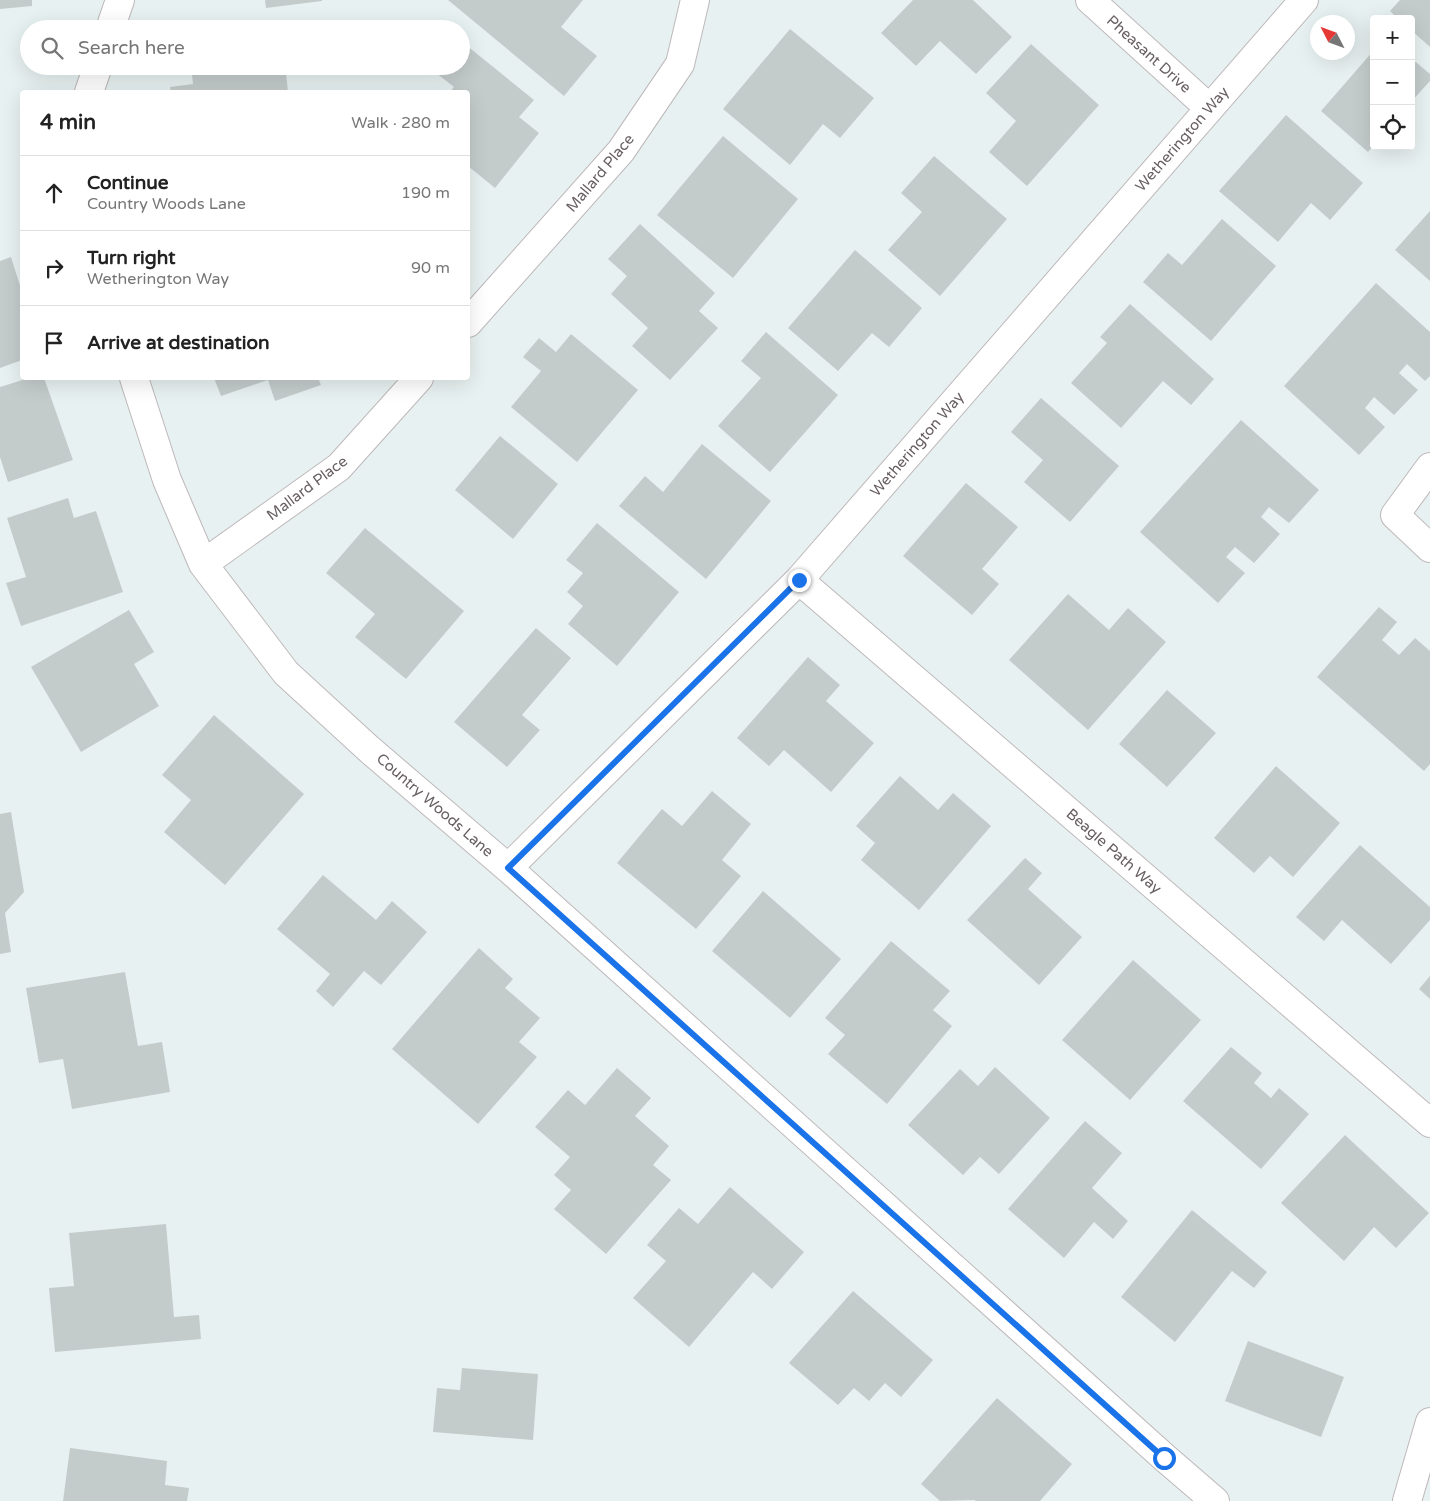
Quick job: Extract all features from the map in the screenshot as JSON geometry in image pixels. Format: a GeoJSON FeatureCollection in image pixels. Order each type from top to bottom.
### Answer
{"type":"FeatureCollection","features":[{"type":"Feature","properties":{"kind":"street"},"geometry":{"type":"LineString","coordinates":[[113,20],[120,0]]}},
{"type":"Feature","properties":{"kind":"street","name":"Mallard Place"},"geometry":{"type":"LineString","coordinates":[[470,321],[621,151],[680,64],[695,0]]}},
{"type":"Feature","properties":{"kind":"street","name":"Pheasant Drive"},"geometry":{"type":"LineString","coordinates":[[1090,0],[1209,108]]}},
{"type":"Feature","properties":{"kind":"street","name":"Wetherington Way"},"geometry":{"type":"LineString","coordinates":[[508,868],[799,580],[1304,0]]}},
{"type":"Feature","properties":{"kind":"street"},"geometry":{"type":"LineString","coordinates":[[90,90],[95,75]]}},
{"type":"Feature","properties":{"kind":"street","name":"Country Woods Lane"},"geometry":{"type":"LineString","coordinates":[[135,380],[167,480],[203,564],[286,674],[370,750],[508,868],[1164,1458],[1215,1501]]}},
{"type":"Feature","properties":{"kind":"street","name":"Mallard Place"},"geometry":{"type":"LineString","coordinates":[[203,564],[339,467],[417,380]]}},
{"type":"Feature","properties":{"kind":"street"},"geometry":{"type":"LineString","coordinates":[[1430,466],[1395,515],[1430,548]]}},
{"type":"Feature","properties":{"kind":"street","name":"Beagle Path Way"},"geometry":{"type":"LineString","coordinates":[[799,580],[1430,1123]]}},
{"type":"Feature","properties":{"kind":"street"},"geometry":{"type":"LineString","coordinates":[[1407,1501],[1430,1422]]}},
{"type":"Feature","properties":{"kind":"building"},"geometry":{"type":"Polygon","coordinates":[[[0,0],[32,0],[32,6],[0,9],[0,0]]]}},
{"type":"Feature","properties":{"kind":"building"},"geometry":{"type":"Polygon","coordinates":[[[265,0],[322,0],[322,1],[266,8],[265,0]]]}},
{"type":"Feature","properties":{"kind":"building"},"geometry":{"type":"Polygon","coordinates":[[[448,0],[583,0],[561,27],[597,56],[564,96],[448,0]]]}},
{"type":"Feature","properties":{"kind":"building"},"geometry":{"type":"Polygon","coordinates":[[[913,0],[973,0],[1012,37],[976,74],[940,41],[916,66],[881,33],[913,0]]]}},
{"type":"Feature","properties":{"kind":"building"},"geometry":{"type":"Polygon","coordinates":[[[1400,0],[1430,0],[1430,47],[1415,34],[1415,15],[1394,15],[1390,11],[1400,0]]]}},
{"type":"Feature","properties":{"kind":"building"},"geometry":{"type":"Polygon","coordinates":[[[790,29],[874,98],[840,138],[823,124],[790,165],[723,109],[790,29]]]}},
{"type":"Feature","properties":{"kind":"building"},"geometry":{"type":"Polygon","coordinates":[[[1031,44],[1099,105],[1027,186],[989,152],[1016,121],[986,93],[1031,44]]]}},
{"type":"Feature","properties":{"kind":"building"},"geometry":{"type":"Polygon","coordinates":[[[470,48],[534,100],[519,117],[539,133],[495,188],[470,168],[470,90],[452,90],[454,87],[439,75],[470,75],[470,48]]]}},
{"type":"Feature","properties":{"kind":"building"},"geometry":{"type":"Polygon","coordinates":[[[1370,55],[1370,150],[1368,152],[1321,111],[1370,55]]]}},
{"type":"Feature","properties":{"kind":"building"},"geometry":{"type":"Polygon","coordinates":[[[1415,61],[1430,74],[1430,81],[1415,98],[1415,61]]]}},
{"type":"Feature","properties":{"kind":"building"},"geometry":{"type":"Polygon","coordinates":[[[192,75],[286,75],[288,90],[171,90],[170,87],[193,84],[192,75]]]}},
{"type":"Feature","properties":{"kind":"building"},"geometry":{"type":"Polygon","coordinates":[[[1286,115],[1363,183],[1330,220],[1311,203],[1278,242],[1219,191],[1286,115]]]}},
{"type":"Feature","properties":{"kind":"building"},"geometry":{"type":"Polygon","coordinates":[[[723,136],[798,199],[733,278],[657,215],[723,136]]]}},
{"type":"Feature","properties":{"kind":"building"},"geometry":{"type":"Polygon","coordinates":[[[934,156],[1007,219],[940,296],[888,250],[922,212],[901,193],[934,156]]]}},
{"type":"Feature","properties":{"kind":"building"},"geometry":{"type":"Polygon","coordinates":[[[1430,211],[1430,281],[1395,250],[1430,211]]]}},
{"type":"Feature","properties":{"kind":"building"},"geometry":{"type":"Polygon","coordinates":[[[1222,219],[1276,266],[1211,341],[1143,282],[1168,253],[1182,265],[1222,219]]]}},
{"type":"Feature","properties":{"kind":"building"},"geometry":{"type":"Polygon","coordinates":[[[640,224],[715,293],[699,311],[718,328],[670,380],[632,346],[648,328],[611,294],[627,276],[608,259],[640,224]]]}},
{"type":"Feature","properties":{"kind":"building"},"geometry":{"type":"Polygon","coordinates":[[[855,250],[922,308],[889,347],[872,333],[838,371],[788,328],[855,250]]]}},
{"type":"Feature","properties":{"kind":"building"},"geometry":{"type":"Polygon","coordinates":[[[11,257],[20,286],[20,361],[0,368],[0,261],[11,257]]]}},
{"type":"Feature","properties":{"kind":"building"},"geometry":{"type":"Polygon","coordinates":[[[1376,283],[1430,332],[1430,376],[1425,381],[1407,364],[1399,373],[1418,390],[1394,415],[1374,397],[1365,408],[1385,427],[1359,455],[1284,386],[1376,283]]]}},
{"type":"Feature","properties":{"kind":"building"},"geometry":{"type":"Polygon","coordinates":[[[1130,304],[1214,379],[1191,405],[1163,381],[1121,428],[1071,383],[1107,343],[1100,337],[1130,304]]]}},
{"type":"Feature","properties":{"kind":"building"},"geometry":{"type":"Polygon","coordinates":[[[766,332],[838,395],[770,472],[718,426],[761,378],[741,361],[766,332]]]}},
{"type":"Feature","properties":{"kind":"building"},"geometry":{"type":"Polygon","coordinates":[[[571,334],[638,390],[577,462],[511,407],[541,371],[523,357],[539,338],[556,352],[571,334]]]}},
{"type":"Feature","properties":{"kind":"building"},"geometry":{"type":"Polygon","coordinates":[[[23,380],[45,380],[73,460],[8,482],[0,457],[0,387],[23,380]]]}},
{"type":"Feature","properties":{"kind":"building"},"geometry":{"type":"Polygon","coordinates":[[[215,380],[268,380],[221,396],[215,380]]]}},
{"type":"Feature","properties":{"kind":"building"},"geometry":{"type":"Polygon","coordinates":[[[268,380],[319,380],[321,385],[275,401],[268,380]]]}},
{"type":"Feature","properties":{"kind":"building"},"geometry":{"type":"Polygon","coordinates":[[[1041,398],[1119,466],[1070,522],[1024,482],[1043,460],[1011,432],[1041,398]]]}},
{"type":"Feature","properties":{"kind":"building"},"geometry":{"type":"Polygon","coordinates":[[[1241,420],[1319,490],[1289,523],[1269,507],[1261,517],[1280,534],[1254,563],[1235,547],[1226,557],[1245,573],[1218,603],[1140,532],[1241,420]]]}},
{"type":"Feature","properties":{"kind":"building"},"geometry":{"type":"Polygon","coordinates":[[[500,436],[558,484],[513,539],[455,490],[500,436]]]}},
{"type":"Feature","properties":{"kind":"building"},"geometry":{"type":"Polygon","coordinates":[[[702,444],[771,501],[706,579],[619,506],[645,476],[663,492],[702,444]]]}},
{"type":"Feature","properties":{"kind":"building"},"geometry":{"type":"Polygon","coordinates":[[[966,483],[1018,527],[982,569],[999,584],[972,615],[903,556],[966,483]]]}},
{"type":"Feature","properties":{"kind":"building"},"geometry":{"type":"Polygon","coordinates":[[[68,498],[74,518],[96,511],[123,592],[21,626],[6,583],[26,577],[7,518],[68,498]]]}},
{"type":"Feature","properties":{"kind":"building"},"geometry":{"type":"Polygon","coordinates":[[[597,523],[679,592],[617,666],[568,624],[583,606],[567,592],[583,573],[566,560],[597,523]]]}},
{"type":"Feature","properties":{"kind":"building"},"geometry":{"type":"Polygon","coordinates":[[[365,528],[464,611],[406,679],[355,637],[375,614],[326,573],[365,528]]]}},
{"type":"Feature","properties":{"kind":"building"},"geometry":{"type":"Polygon","coordinates":[[[1068,594],[1109,630],[1128,608],[1166,642],[1088,730],[1009,660],[1068,594]]]}},
{"type":"Feature","properties":{"kind":"building"},"geometry":{"type":"Polygon","coordinates":[[[1379,607],[1397,622],[1382,640],[1399,655],[1415,638],[1430,651],[1430,764],[1424,771],[1317,677],[1379,607]]]}},
{"type":"Feature","properties":{"kind":"building"},"geometry":{"type":"Polygon","coordinates":[[[129,610],[154,652],[134,664],[159,706],[81,752],[31,667],[129,610]]]}},
{"type":"Feature","properties":{"kind":"building"},"geometry":{"type":"Polygon","coordinates":[[[536,628],[571,658],[522,715],[540,730],[507,767],[454,722],[536,628]]]}},
{"type":"Feature","properties":{"kind":"building"},"geometry":{"type":"Polygon","coordinates":[[[808,657],[840,685],[826,701],[874,743],[831,792],[784,750],[769,766],[737,738],[808,657]]]}},
{"type":"Feature","properties":{"kind":"building"},"geometry":{"type":"Polygon","coordinates":[[[1167,690],[1216,733],[1167,787],[1119,744],[1167,690]]]}},
{"type":"Feature","properties":{"kind":"building"},"geometry":{"type":"Polygon","coordinates":[[[214,715],[304,794],[225,885],[164,832],[191,800],[162,775],[214,715]]]}},
{"type":"Feature","properties":{"kind":"building"},"geometry":{"type":"Polygon","coordinates":[[[1276,766],[1340,823],[1293,877],[1270,856],[1254,873],[1214,838],[1276,766]]]}},
{"type":"Feature","properties":{"kind":"building"},"geometry":{"type":"Polygon","coordinates":[[[900,776],[938,810],[953,793],[991,826],[919,910],[861,860],[875,843],[856,826],[900,776]]]}},
{"type":"Feature","properties":{"kind":"building"},"geometry":{"type":"Polygon","coordinates":[[[712,791],[751,824],[722,860],[741,876],[696,929],[617,863],[662,809],[682,826],[712,791]]]}},
{"type":"Feature","properties":{"kind":"building"},"geometry":{"type":"Polygon","coordinates":[[[11,812],[24,892],[5,913],[11,952],[0,954],[0,814],[11,812]]]}},
{"type":"Feature","properties":{"kind":"building"},"geometry":{"type":"Polygon","coordinates":[[[1360,845],[1430,907],[1430,920],[1391,964],[1342,920],[1324,941],[1296,917],[1360,845]]]}},
{"type":"Feature","properties":{"kind":"building"},"geometry":{"type":"Polygon","coordinates":[[[1025,858],[1042,873],[1028,889],[1082,937],[1039,985],[967,920],[1025,858]]]}},
{"type":"Feature","properties":{"kind":"building"},"geometry":{"type":"Polygon","coordinates":[[[323,875],[376,920],[392,901],[427,932],[381,985],[364,971],[333,1007],[316,991],[330,974],[277,929],[323,875]]]}},
{"type":"Feature","properties":{"kind":"building"},"geometry":{"type":"Polygon","coordinates":[[[763,891],[841,959],[790,1018],[712,951],[763,891]]]}},
{"type":"Feature","properties":{"kind":"building"},"geometry":{"type":"Polygon","coordinates":[[[891,941],[950,991],[933,1010],[952,1026],[887,1104],[828,1054],[845,1035],[825,1018],[891,941]]]}},
{"type":"Feature","properties":{"kind":"building"},"geometry":{"type":"Polygon","coordinates":[[[479,948],[513,979],[505,988],[540,1018],[519,1042],[537,1057],[478,1124],[392,1049],[479,948]]]}},
{"type":"Feature","properties":{"kind":"building"},"geometry":{"type":"Polygon","coordinates":[[[1133,960],[1201,1020],[1130,1100],[1062,1040],[1133,960]]]}},
{"type":"Feature","properties":{"kind":"building"},"geometry":{"type":"Polygon","coordinates":[[[125,972],[138,1046],[162,1042],[170,1092],[72,1109],[63,1059],[39,1063],[26,988],[125,972]]]}},
{"type":"Feature","properties":{"kind":"building"},"geometry":{"type":"Polygon","coordinates":[[[1430,976],[1430,999],[1419,989],[1430,976]]]}},
{"type":"Feature","properties":{"kind":"building"},"geometry":{"type":"Polygon","coordinates":[[[1231,1047],[1262,1073],[1254,1083],[1271,1098],[1279,1088],[1309,1114],[1261,1169],[1183,1101],[1231,1047]]]}},
{"type":"Feature","properties":{"kind":"building"},"geometry":{"type":"Polygon","coordinates":[[[995,1067],[1050,1118],[999,1174],[980,1157],[963,1175],[908,1125],[960,1069],[978,1086],[995,1067]]]}},
{"type":"Feature","properties":{"kind":"building"},"geometry":{"type":"Polygon","coordinates":[[[617,1068],[651,1098],[635,1116],[669,1146],[653,1165],[671,1180],[606,1254],[554,1209],[571,1190],[554,1175],[570,1157],[535,1127],[568,1090],[585,1105],[617,1068]]]}},
{"type":"Feature","properties":{"kind":"building"},"geometry":{"type":"Polygon","coordinates":[[[1085,1121],[1122,1153],[1092,1188],[1128,1221],[1113,1239],[1094,1222],[1064,1258],[1008,1209],[1085,1121]]]}},
{"type":"Feature","properties":{"kind":"building"},"geometry":{"type":"Polygon","coordinates":[[[1345,1135],[1429,1213],[1396,1248],[1374,1227],[1344,1261],[1281,1203],[1345,1135]]]}},
{"type":"Feature","properties":{"kind":"building"},"geometry":{"type":"Polygon","coordinates":[[[730,1187],[804,1252],[772,1289],[753,1272],[689,1347],[633,1298],[666,1261],[647,1245],[679,1208],[698,1224],[730,1187]]]}},
{"type":"Feature","properties":{"kind":"building"},"geometry":{"type":"Polygon","coordinates":[[[1192,1210],[1267,1272],[1254,1288],[1232,1271],[1175,1342],[1121,1297],[1192,1210]]]}},
{"type":"Feature","properties":{"kind":"building"},"geometry":{"type":"Polygon","coordinates":[[[166,1224],[174,1317],[199,1315],[201,1339],[55,1352],[49,1288],[74,1286],[69,1233],[166,1224]]]}},
{"type":"Feature","properties":{"kind":"building"},"geometry":{"type":"Polygon","coordinates":[[[853,1291],[933,1360],[901,1397],[885,1383],[869,1401],[854,1388],[838,1405],[789,1363],[853,1291]]]}},
{"type":"Feature","properties":{"kind":"building"},"geometry":{"type":"Polygon","coordinates":[[[1248,1341],[1344,1377],[1321,1437],[1225,1401],[1248,1341]]]}},
{"type":"Feature","properties":{"kind":"building"},"geometry":{"type":"Polygon","coordinates":[[[462,1368],[538,1374],[533,1440],[433,1432],[437,1388],[460,1390],[462,1368]]]}},
{"type":"Feature","properties":{"kind":"building"},"geometry":{"type":"Polygon","coordinates":[[[997,1398],[1072,1464],[1040,1501],[940,1501],[921,1484],[997,1398]]]}},
{"type":"Feature","properties":{"kind":"building"},"geometry":{"type":"Polygon","coordinates":[[[70,1448],[167,1461],[165,1485],[189,1488],[187,1501],[63,1501],[70,1448]]]}},
{"type":"Feature","properties":{"kind":"route"},"geometry":{"type":"LineString","coordinates":[[799,580],[508,868],[1164,1458]]}}]}
